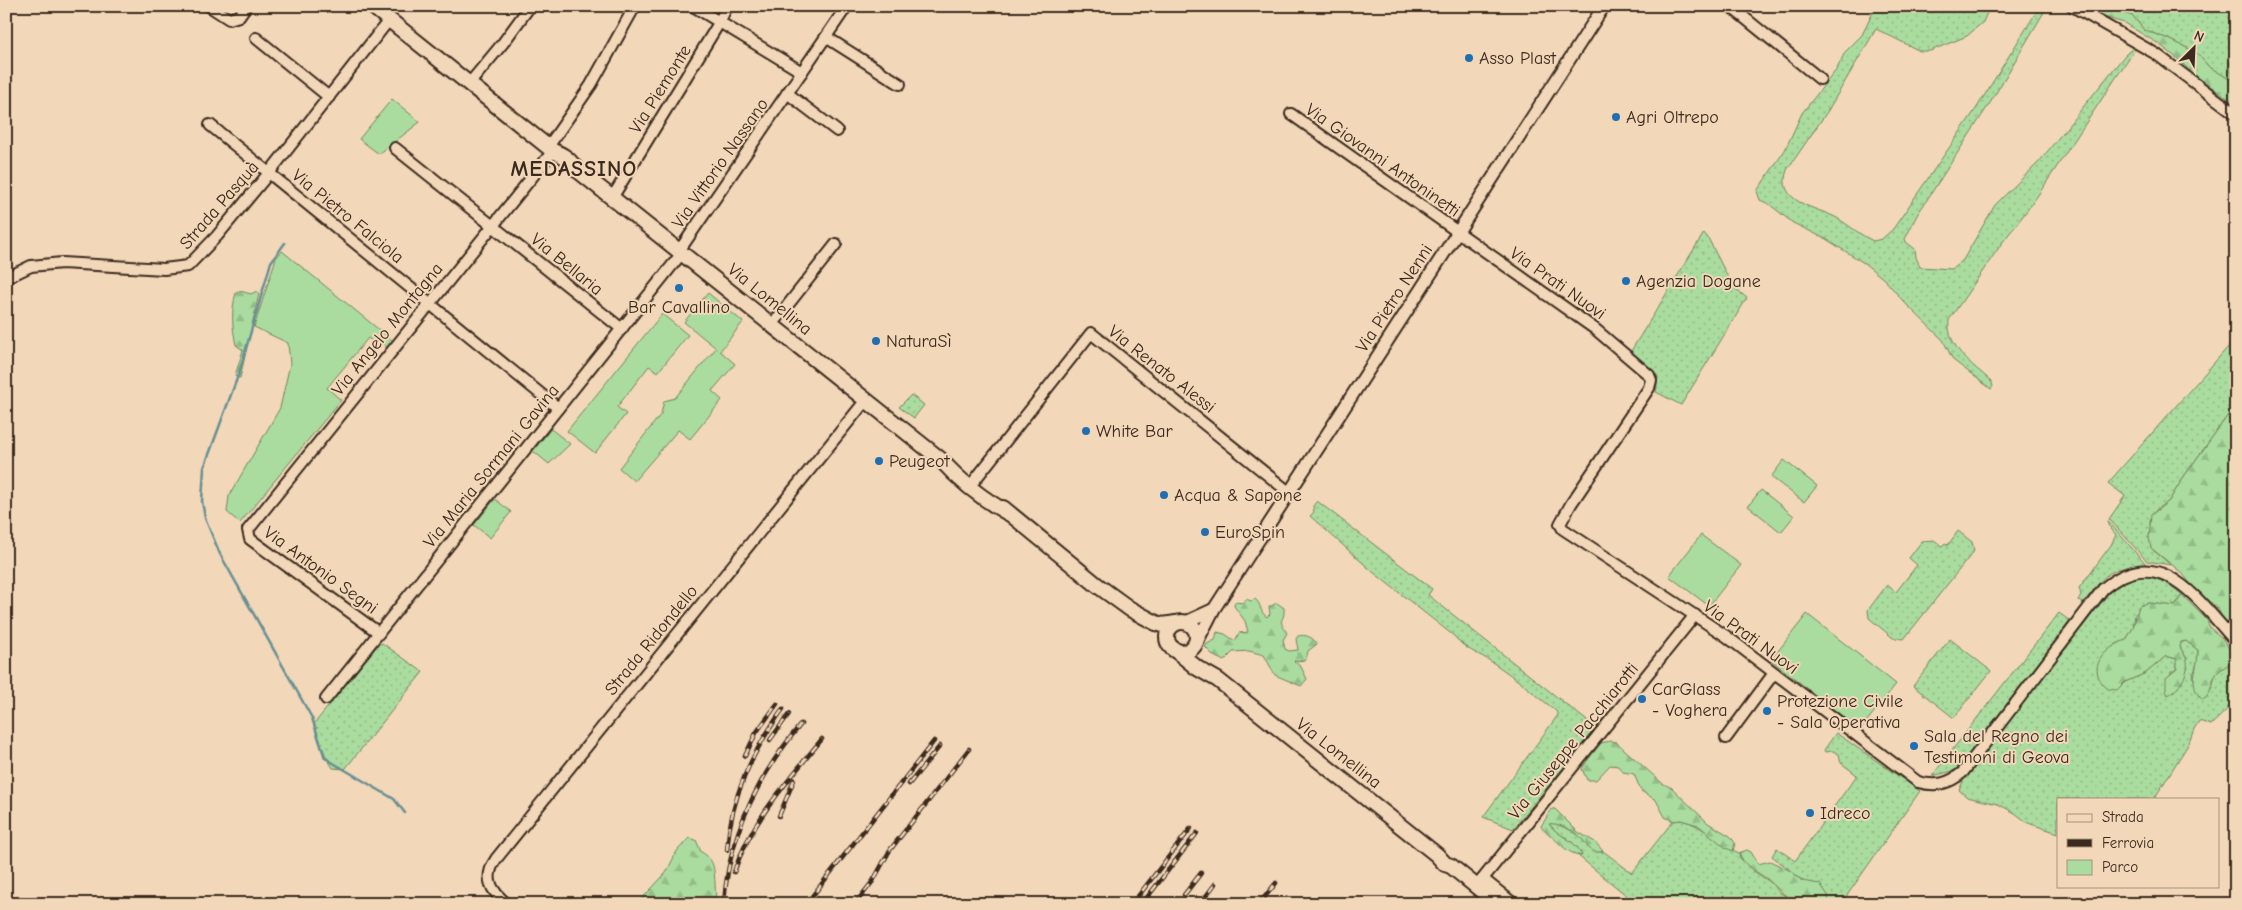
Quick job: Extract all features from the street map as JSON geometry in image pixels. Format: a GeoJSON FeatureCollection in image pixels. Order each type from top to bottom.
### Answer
{"type":"FeatureCollection","features":[{"type":"Feature","properties":{"kind":"main road","name":"Via Lomellina"},"geometry":{"type":"LineString","coordinates":[[372,6],[551,150],[563,155],[576,169],[940,459],[956,476],[981,497],[1008,513],[1097,584],[1149,621],[1163,625],[1181,623],[1194,627],[1198,637],[1196,643],[1200,660],[1218,680]]}},
{"type":"Feature","properties":{"kind":"main road","name":"Via Lomellina"},"geometry":{"type":"LineString","coordinates":[[940,459],[960,470],[974,481],[994,497],[1008,513]]}},
{"type":"Feature","properties":{"kind":"main road","name":"Via Lomellina"},"geometry":{"type":"LineString","coordinates":[[1097,584],[1136,621],[1159,634],[1197,668],[1218,680],[1438,855],[1444,856],[1450,861],[1451,866],[1480,883],[1498,904]]}},
{"type":"Feature","properties":{"kind":"main road"},"geometry":{"type":"LineString","coordinates":[[1181,623],[1168,631],[1171,646],[1183,652],[1192,648],[1196,643]]}},
{"type":"Feature","properties":{"kind":"street"},"geometry":{"type":"LineString","coordinates":[[209,6],[226,17],[233,18],[240,15],[246,6]]}},
{"type":"Feature","properties":{"kind":"street"},"geometry":{"type":"LineString","coordinates":[[469,84],[503,43],[530,6]]}},
{"type":"Feature","properties":{"kind":"street","name":"Via Angelo Montagna"},"geometry":{"type":"LineString","coordinates":[[248,530],[551,150],[591,85],[635,6]]}},
{"type":"Feature","properties":{"kind":"street"},"geometry":{"type":"LineString","coordinates":[[693,6],[802,72]]}},
{"type":"Feature","properties":{"kind":"street","name":"Via Piemonte"},"geometry":{"type":"LineString","coordinates":[[612,198],[719,23],[727,6]]}},
{"type":"Feature","properties":{"kind":"street","name":"Via Vittorio Nassano"},"geometry":{"type":"LineString","coordinates":[[680,252],[847,6]]}},
{"type":"Feature","properties":{"kind":"street","name":"Via Pietro Nenni"},"geometry":{"type":"LineString","coordinates":[[1196,643],[1214,609],[1604,6]]}},
{"type":"Feature","properties":{"kind":"street"},"geometry":{"type":"LineString","coordinates":[[1730,6],[1820,79]]}},
{"type":"Feature","properties":{"kind":"street"},"geometry":{"type":"LineString","coordinates":[[2072,6],[2156,54],[2236,114]]}},
{"type":"Feature","properties":{"kind":"street","name":"Strada Pasquà"},"geometry":{"type":"LineString","coordinates":[[6,278],[31,266],[62,262],[164,269],[188,266],[217,236],[269,173],[389,20]]}},
{"type":"Feature","properties":{"kind":"street"},"geometry":{"type":"LineString","coordinates":[[826,37],[900,84]]}},
{"type":"Feature","properties":{"kind":"street"},"geometry":{"type":"LineString","coordinates":[[256,38],[329,96]]}},
{"type":"Feature","properties":{"kind":"street","name":"Via Vittorio Nassano"},"geometry":{"type":"LineString","coordinates":[[787,93],[837,131]]}},
{"type":"Feature","properties":{"kind":"street","name":"Via Giovanni Antoninetti"},"geometry":{"type":"LineString","coordinates":[[1291,114],[1457,232]]}},
{"type":"Feature","properties":{"kind":"street","name":"Via Pietro Falciola"},"geometry":{"type":"LineString","coordinates":[[210,125],[558,408]]}},
{"type":"Feature","properties":{"kind":"street","name":"Via Bellaria"},"geometry":{"type":"LineString","coordinates":[[395,148],[622,329]]}},
{"type":"Feature","properties":{"kind":"street","name":"Via Prati Nuovi"},"geometry":{"type":"LineString","coordinates":[[1457,232],[1596,329],[1649,375],[1651,380],[1648,388],[1570,504],[1560,524],[1568,533],[1694,615],[1918,782],[1937,785],[1954,780],[1963,772],[2103,589],[2122,574],[2141,570],[2155,570],[2175,578],[2236,642]]}},
{"type":"Feature","properties":{"kind":"street"},"geometry":{"type":"LineString","coordinates":[[772,325],[836,244]]}},
{"type":"Feature","properties":{"kind":"street","name":"Via Maria Sormani Gavina"},"geometry":{"type":"LineString","coordinates":[[326,699],[622,329],[680,252]]}},
{"type":"Feature","properties":{"kind":"street","name":"Via Renato Alessi"},"geometry":{"type":"LineString","coordinates":[[974,481],[1091,333],[1290,492]]}},
{"type":"Feature","properties":{"kind":"street","name":"Strada Ridondello"},"geometry":{"type":"LineString","coordinates":[[508,904],[489,885],[489,873],[496,859],[866,400]]}},
{"type":"Feature","properties":{"kind":"street","name":"Via Antonio Segni"},"geometry":{"type":"LineString","coordinates":[[248,530],[250,539],[379,633]]}},
{"type":"Feature","properties":{"kind":"street"},"geometry":{"type":"LineString","coordinates":[[1181,623],[1201,617],[1214,609]]}},
{"type":"Feature","properties":{"kind":"street","name":"Via Giuseppe Pacchiarotti"},"geometry":{"type":"LineString","coordinates":[[1480,883],[1694,615]]}},
{"type":"Feature","properties":{"kind":"street"},"geometry":{"type":"LineString","coordinates":[[1726,738],[1774,673]]}},
{"type":"Feature","properties":{"kind":"street","name":"Via Lomellina"},"geometry":{"type":"LineString","coordinates":[[1480,883],[1514,904]]}},
{"type":"Feature","properties":{"kind":"green space"},"geometry":{"type":"Polygon","coordinates":[[[1876,6],[1990,6],[1983,22],[1967,36],[1930,51],[1920,51],[1876,29],[1827,112],[1787,170],[1785,181],[1787,190],[1792,197],[1809,207],[1837,218],[1873,241],[1882,239],[1893,229],[1976,109],[2037,11],[2041,9],[2044,12],[1990,103],[1917,215],[1905,239],[1915,249],[1920,267],[1952,269],[1963,260],[1995,205],[2039,162],[2125,55],[2134,47],[2135,49],[2032,204],[2002,243],[1949,320],[1949,330],[1956,347],[1969,362],[1991,381],[1993,386],[1991,389],[1953,360],[1943,340],[1905,303],[1885,280],[1864,263],[1826,239],[1793,223],[1769,204],[1760,200],[1757,191],[1785,150],[1802,113],[1837,69],[1845,52],[1862,35],[1876,6]]]}},
{"type":"Feature","properties":{"kind":"green space"},"geometry":{"type":"Polygon","coordinates":[[[2089,6],[2110,6],[2122,13],[2133,16],[2144,30],[2171,40],[2197,53],[2208,66],[2229,79],[2232,78],[2230,61],[2236,59],[2236,104],[2193,74],[2159,44],[2124,23],[2107,18],[2089,6]]]}},
{"type":"Feature","properties":{"kind":"green space"},"geometry":{"type":"Polygon","coordinates":[[[2110,6],[2211,6],[2226,9],[2236,8],[2236,59],[2230,62],[2232,78],[2229,79],[2208,66],[2197,53],[2171,40],[2144,30],[2133,16],[2122,13],[2110,6]]]}},
{"type":"Feature","properties":{"kind":"green space"},"geometry":{"type":"Polygon","coordinates":[[[392,99],[420,122],[379,154],[359,139],[392,99]]]}},
{"type":"Feature","properties":{"kind":"green space"},"geometry":{"type":"Polygon","coordinates":[[[1704,233],[1733,287],[1747,298],[1681,405],[1656,392],[1658,376],[1631,351],[1704,233]]]}},
{"type":"Feature","properties":{"kind":"green space"},"geometry":{"type":"Polygon","coordinates":[[[282,251],[393,341],[388,348],[381,342],[376,345],[368,338],[327,388],[341,400],[240,523],[227,512],[229,496],[280,408],[290,364],[288,343],[254,327],[276,258],[282,251]]]}},
{"type":"Feature","properties":{"kind":"green space"},"geometry":{"type":"Polygon","coordinates":[[[240,291],[251,294],[257,291],[259,294],[240,378],[235,376],[243,350],[236,345],[233,306],[236,293],[240,291]]]}},
{"type":"Feature","properties":{"kind":"green space"},"geometry":{"type":"Polygon","coordinates":[[[708,293],[743,322],[720,351],[735,364],[712,391],[722,400],[690,439],[678,430],[634,481],[619,468],[661,414],[664,401],[675,398],[716,348],[684,322],[708,293]]]}},
{"type":"Feature","properties":{"kind":"green space"},"geometry":{"type":"Polygon","coordinates":[[[662,314],[688,335],[658,372],[649,366],[617,407],[626,414],[595,453],[567,431],[662,314]]]}},
{"type":"Feature","properties":{"kind":"green space"},"geometry":{"type":"Polygon","coordinates":[[[2236,338],[2236,404],[2185,475],[2169,501],[2156,510],[2150,522],[2151,531],[2149,538],[2153,550],[2171,565],[2147,561],[2109,519],[2125,496],[2108,483],[2236,338]]]}},
{"type":"Feature","properties":{"kind":"green space"},"geometry":{"type":"Polygon","coordinates":[[[911,395],[924,405],[914,418],[899,407],[911,395]]]}},
{"type":"Feature","properties":{"kind":"green space"},"geometry":{"type":"Polygon","coordinates":[[[2236,404],[2236,624],[2234,625],[2223,619],[2218,609],[2198,593],[2182,573],[2151,548],[2149,538],[2151,515],[2169,501],[2185,475],[2236,404]]]}},
{"type":"Feature","properties":{"kind":"green space"},"geometry":{"type":"Polygon","coordinates":[[[551,429],[570,444],[549,464],[533,451],[551,429]]]}},
{"type":"Feature","properties":{"kind":"green space"},"geometry":{"type":"Polygon","coordinates":[[[1784,460],[1817,486],[1804,502],[1771,477],[1784,460]]]}},
{"type":"Feature","properties":{"kind":"green space"},"geometry":{"type":"Polygon","coordinates":[[[1761,490],[1794,516],[1781,532],[1748,506],[1761,490]]]}},
{"type":"Feature","properties":{"kind":"green space"},"geometry":{"type":"Polygon","coordinates":[[[495,499],[511,512],[490,538],[474,525],[495,499]]]}},
{"type":"Feature","properties":{"kind":"green space"},"geometry":{"type":"Polygon","coordinates":[[[1317,501],[1432,589],[1428,595],[1596,728],[1513,829],[1483,817],[1558,715],[1556,711],[1503,669],[1463,645],[1373,572],[1310,516],[1314,512],[1313,506],[1317,501]]]}},
{"type":"Feature","properties":{"kind":"green space"},"geometry":{"type":"Polygon","coordinates":[[[2107,520],[2146,564],[2123,568],[2108,574],[2083,604],[2078,600],[2081,595],[2079,588],[2111,545],[2116,535],[2108,525],[2107,520]]]}},
{"type":"Feature","properties":{"kind":"green space"},"geometry":{"type":"Polygon","coordinates":[[[1958,531],[1972,542],[1974,551],[1904,639],[1893,638],[1869,618],[1868,610],[1887,585],[1896,592],[1917,565],[1909,558],[1922,541],[1934,540],[1942,546],[1945,543],[1948,545],[1958,531]]]}},
{"type":"Feature","properties":{"kind":"green space"},"geometry":{"type":"Polygon","coordinates":[[[1701,535],[1741,565],[1709,606],[1669,576],[1701,535]]]}},
{"type":"Feature","properties":{"kind":"green space"},"geometry":{"type":"Polygon","coordinates":[[[2135,576],[2148,577],[2160,581],[2182,595],[2175,606],[2148,603],[2135,614],[2133,628],[2126,640],[2112,648],[2117,690],[2125,682],[2146,673],[2166,656],[2177,659],[2177,669],[2171,672],[2166,691],[2187,659],[2180,647],[2181,642],[2186,641],[2198,650],[2198,659],[2193,676],[2199,697],[2212,688],[2215,674],[2233,660],[2236,662],[2236,701],[2211,725],[2199,721],[2189,743],[2155,798],[2057,798],[2057,833],[2028,823],[1998,804],[1967,797],[1959,790],[1964,779],[2120,581],[2135,576]]]}},
{"type":"Feature","properties":{"kind":"green space"},"geometry":{"type":"Polygon","coordinates":[[[2182,595],[2207,620],[2210,628],[2222,638],[2234,656],[2215,676],[2210,692],[2203,700],[2195,689],[2194,676],[2198,650],[2186,641],[2181,642],[2180,647],[2187,661],[2185,676],[2172,693],[2168,695],[2166,691],[2166,678],[2177,669],[2177,659],[2166,656],[2146,673],[2125,682],[2117,690],[2108,689],[2101,681],[2097,667],[2104,654],[2126,640],[2133,628],[2139,606],[2148,603],[2175,606],[2182,595]]]}},
{"type":"Feature","properties":{"kind":"green space"},"geometry":{"type":"Polygon","coordinates":[[[1246,599],[1251,601],[1255,599],[1267,617],[1270,614],[1269,607],[1277,603],[1284,608],[1281,622],[1287,633],[1283,640],[1285,649],[1289,651],[1298,650],[1296,639],[1301,635],[1311,638],[1317,644],[1308,651],[1306,660],[1294,661],[1301,667],[1307,679],[1301,686],[1275,675],[1264,655],[1249,651],[1233,652],[1224,661],[1214,656],[1205,647],[1215,640],[1217,632],[1225,634],[1235,641],[1239,633],[1248,632],[1245,621],[1234,606],[1235,602],[1244,603],[1246,599]]]}},
{"type":"Feature","properties":{"kind":"green space"},"geometry":{"type":"Polygon","coordinates":[[[2059,613],[2070,621],[1960,765],[1953,771],[1932,776],[2059,613]]]}},
{"type":"Feature","properties":{"kind":"green space"},"geometry":{"type":"Polygon","coordinates":[[[1807,614],[1896,684],[1860,730],[1771,660],[1807,614]]]}},
{"type":"Feature","properties":{"kind":"green space"},"geometry":{"type":"Polygon","coordinates":[[[1950,639],[1991,671],[1954,718],[1913,686],[1950,639]]]}},
{"type":"Feature","properties":{"kind":"green space"},"geometry":{"type":"Polygon","coordinates":[[[382,643],[423,672],[345,769],[333,768],[326,757],[314,724],[378,645],[382,643]]]}},
{"type":"Feature","properties":{"kind":"green space"},"geometry":{"type":"Polygon","coordinates":[[[1836,733],[1920,791],[1841,904],[1832,904],[1772,856],[1777,848],[1795,861],[1857,775],[1841,763],[1839,754],[1833,751],[1825,752],[1824,750],[1836,733]]]}},
{"type":"Feature","properties":{"kind":"green space"},"geometry":{"type":"Polygon","coordinates":[[[1616,742],[1662,783],[1672,788],[1708,823],[1730,836],[1735,843],[1733,851],[1726,848],[1698,825],[1681,820],[1673,821],[1665,817],[1656,800],[1641,791],[1634,774],[1623,772],[1618,766],[1610,765],[1596,780],[1587,780],[1582,769],[1584,765],[1601,743],[1616,742]]]}},
{"type":"Feature","properties":{"kind":"green space"},"geometry":{"type":"Polygon","coordinates":[[[1552,809],[1555,809],[1578,832],[1595,842],[1603,851],[1594,852],[1578,835],[1560,825],[1549,824],[1572,842],[1582,856],[1564,848],[1541,826],[1552,809]]]}},
{"type":"Feature","properties":{"kind":"green space"},"geometry":{"type":"Polygon","coordinates":[[[1681,820],[1697,826],[1739,853],[1740,858],[1752,870],[1770,882],[1780,893],[1800,904],[1637,904],[1577,855],[1581,856],[1578,849],[1567,838],[1557,833],[1549,824],[1553,823],[1573,831],[1591,850],[1594,852],[1603,851],[1632,873],[1673,821],[1681,820]]]}},
{"type":"Feature","properties":{"kind":"green space"},"geometry":{"type":"Polygon","coordinates":[[[689,838],[696,840],[701,852],[709,858],[713,865],[716,893],[714,904],[637,904],[666,873],[677,851],[689,838]]]}},
{"type":"Feature","properties":{"kind":"green space"},"geometry":{"type":"Polygon","coordinates":[[[1747,850],[1751,852],[1758,864],[1770,861],[1791,871],[1802,881],[1820,884],[1828,895],[1829,904],[1805,905],[1787,897],[1744,862],[1739,853],[1747,850]]]}},
{"type":"Feature","properties":{"kind":"waterway"},"geometry":{"type":"LineString","coordinates":[[285,243],[271,262],[239,373],[204,468],[202,501],[205,518],[220,554],[312,718],[325,758],[394,799],[405,813]]}},
{"type":"Feature","properties":{"kind":"railway"},"geometry":{"type":"LineString","coordinates":[[745,756],[756,733],[777,704]]}},
{"type":"Feature","properties":{"kind":"railway"},"geometry":{"type":"LineString","coordinates":[[727,850],[733,811],[745,775],[762,742],[783,709]]}},
{"type":"Feature","properties":{"kind":"railway"},"geometry":{"type":"LineString","coordinates":[[770,740],[789,714]]}},
{"type":"Feature","properties":{"kind":"railway"},"geometry":{"type":"LineString","coordinates":[[724,904],[732,854],[748,808],[772,764],[801,724]]}},
{"type":"Feature","properties":{"kind":"railway"},"geometry":{"type":"LineString","coordinates":[[734,872],[741,853],[760,819],[822,739]]}},
{"type":"Feature","properties":{"kind":"railway"},"geometry":{"type":"LineString","coordinates":[[806,904],[934,741]]}},
{"type":"Feature","properties":{"kind":"railway"},"geometry":{"type":"LineString","coordinates":[[909,784],[940,746]]}},
{"type":"Feature","properties":{"kind":"railway"},"geometry":{"type":"LineString","coordinates":[[855,904],[873,881],[890,850],[969,749]]}},
{"type":"Feature","properties":{"kind":"railway"},"geometry":{"type":"LineString","coordinates":[[779,816],[794,780]]}},
{"type":"Feature","properties":{"kind":"railway"},"geometry":{"type":"LineString","coordinates":[[1132,904],[1191,828]]}},
{"type":"Feature","properties":{"kind":"railway"},"geometry":{"type":"LineString","coordinates":[[1142,904],[1197,833]]}},
{"type":"Feature","properties":{"kind":"railway"},"geometry":{"type":"LineString","coordinates":[[1184,895],[1201,873]]}},
{"type":"Feature","properties":{"kind":"railway"},"geometry":{"type":"LineString","coordinates":[[1259,904],[1276,883]]}},
{"type":"Feature","properties":{"kind":"railway"},"geometry":{"type":"LineString","coordinates":[[1200,904],[1215,884]]}},
{"type":"Feature","properties":{"kind":"place","name":"Asso Plast"},"geometry":{"type":"Point","coordinates":[1469,58]}},
{"type":"Feature","properties":{"kind":"place","name":"Agri Oltrepo"},"geometry":{"type":"Point","coordinates":[1616,117]}},
{"type":"Feature","properties":{"kind":"place","name":"Agenzia Dogane"},"geometry":{"type":"Point","coordinates":[1626,281]}},
{"type":"Feature","properties":{"kind":"place","name":"Bar Cavallino"},"geometry":{"type":"Point","coordinates":[679,288]}},
{"type":"Feature","properties":{"kind":"place","name":"NaturaSì"},"geometry":{"type":"Point","coordinates":[876,341]}},
{"type":"Feature","properties":{"kind":"place","name":"White Bar"},"geometry":{"type":"Point","coordinates":[1086,431]}},
{"type":"Feature","properties":{"kind":"place","name":"Peugeot"},"geometry":{"type":"Point","coordinates":[879,461]}},
{"type":"Feature","properties":{"kind":"place","name":"Acqua & Sapone"},"geometry":{"type":"Point","coordinates":[1164,495]}},
{"type":"Feature","properties":{"kind":"place","name":"EuroSpin"},"geometry":{"type":"Point","coordinates":[1205,532]}},
{"type":"Feature","properties":{"kind":"place","name":"CarGlass - Voghera"},"geometry":{"type":"Point","coordinates":[1642,699]}},
{"type":"Feature","properties":{"kind":"place","name":"Protezione Civile - Sala Operativa"},"geometry":{"type":"Point","coordinates":[1767,711]}},
{"type":"Feature","properties":{"kind":"place","name":"Sala del Regno dei Testimoni di Geova"},"geometry":{"type":"Point","coordinates":[1914,746]}},
{"type":"Feature","properties":{"kind":"place","name":"Idreco"},"geometry":{"type":"Point","coordinates":[1810,813]}},
{"type":"Feature","properties":{"kind":"district","name":"MEDASSINO"},"geometry":{"type":"Point","coordinates":[574,168]}}]}
